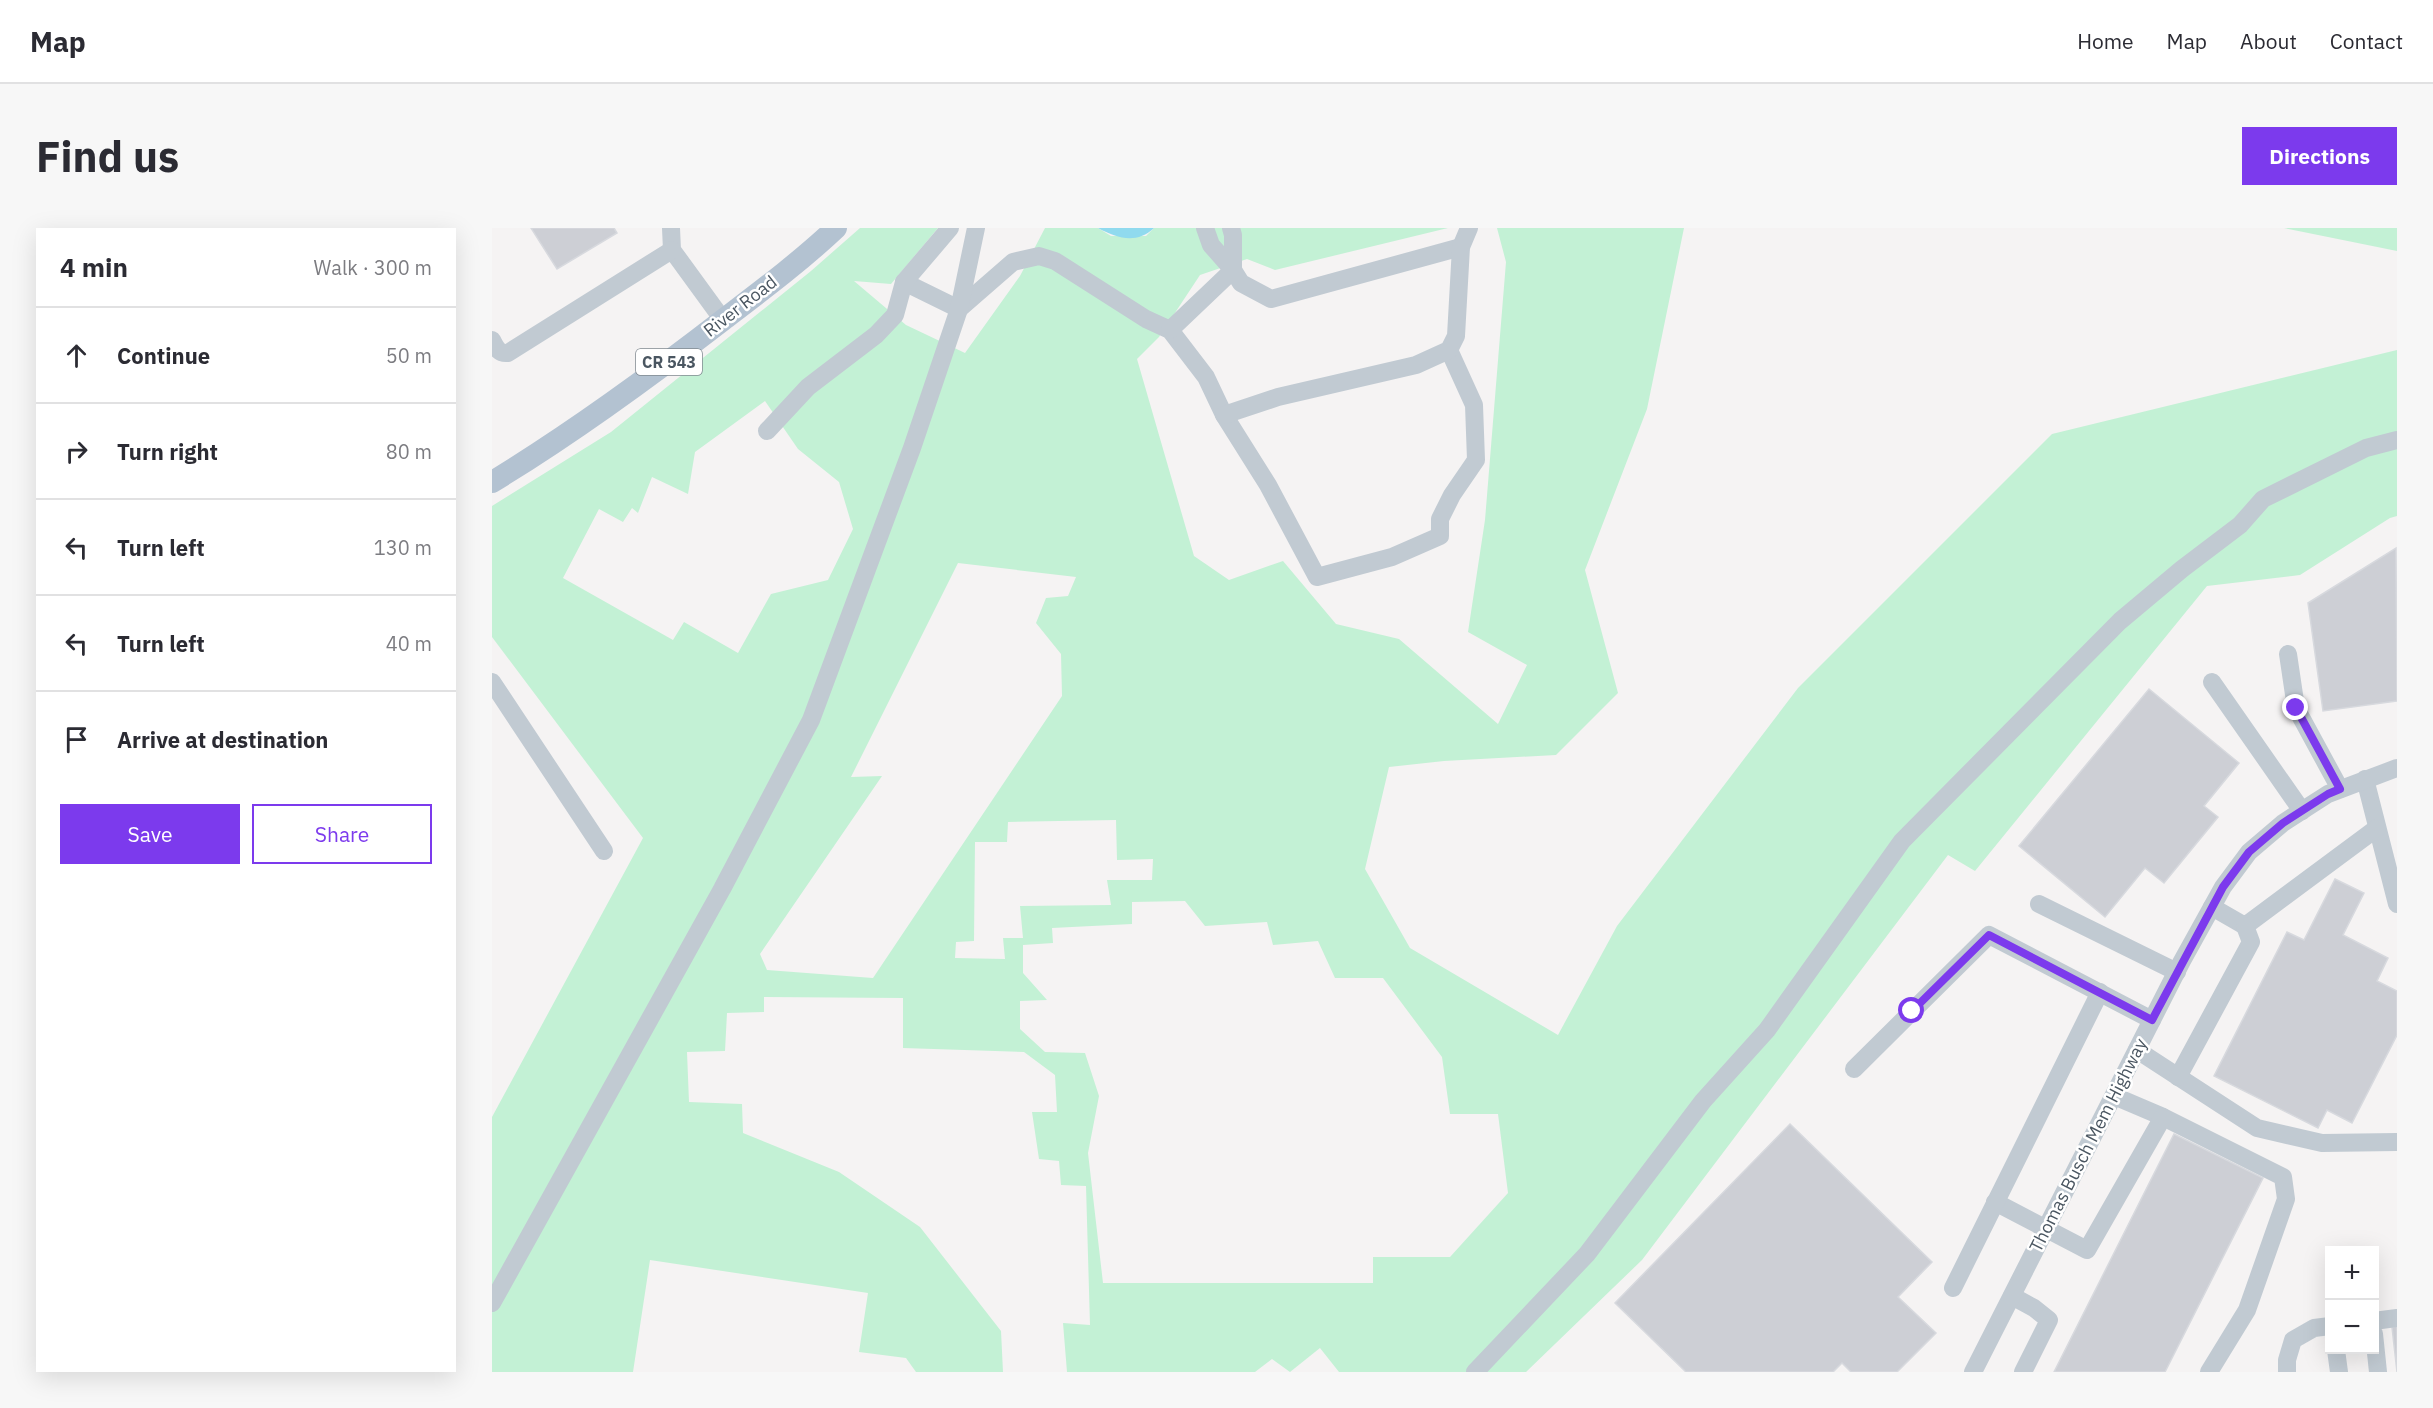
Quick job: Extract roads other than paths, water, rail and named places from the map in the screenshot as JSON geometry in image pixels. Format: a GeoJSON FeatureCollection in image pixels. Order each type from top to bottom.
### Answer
{"type":"FeatureCollection","features":[{"type":"Feature","properties":{"kind":"main road","name":"River Road"},"geometry":{"type":"LineString","coordinates":[[492,482],[557,442],[666,364],[836,228]]}},
{"type":"Feature","properties":{"kind":"street"},"geometry":{"type":"LineString","coordinates":[[671,228],[672,250],[723,320]]}},
{"type":"Feature","properties":{"kind":"street"},"geometry":{"type":"LineString","coordinates":[[767,431],[808,387],[876,335],[895,315],[904,282],[950,228]]}},
{"type":"Feature","properties":{"kind":"street"},"geometry":{"type":"LineString","coordinates":[[492,1303],[722,889],[812,720],[912,448],[959,309],[976,228]]}},
{"type":"Feature","properties":{"kind":"street"},"geometry":{"type":"LineString","coordinates":[[1205,228],[1211,245],[1241,283],[1271,299],[1461,247]]}},
{"type":"Feature","properties":{"kind":"street"},"geometry":{"type":"LineString","coordinates":[[1170,330],[1233,270],[1231,228]]}},
{"type":"Feature","properties":{"kind":"street"},"geometry":{"type":"LineString","coordinates":[[1224,415],[1278,397],[1416,365],[1449,350],[1456,336],[1461,247],[1469,228]]}},
{"type":"Feature","properties":{"kind":"street"},"geometry":{"type":"LineString","coordinates":[[492,340],[498,351],[503,354],[508,353],[672,250]]}},
{"type":"Feature","properties":{"kind":"street"},"geometry":{"type":"LineString","coordinates":[[959,309],[1013,262],[1039,256],[1055,261],[1146,319],[1170,330],[1206,377],[1224,415],[1268,485],[1317,577],[1392,557],[1440,536],[1440,519],[1452,495],[1476,460],[1474,405],[1449,350]]}},
{"type":"Feature","properties":{"kind":"street"},"geometry":{"type":"LineString","coordinates":[[904,282],[959,309]]}},
{"type":"Feature","properties":{"kind":"street"},"geometry":{"type":"LineString","coordinates":[[1475,1372],[1587,1254],[1703,1101],[1767,1030],[1902,840],[2120,621],[2182,569],[2240,525],[2263,499],[2366,448],[2397,440]]}},
{"type":"Feature","properties":{"kind":"street"},"geometry":{"type":"LineString","coordinates":[[2288,654],[2296,708],[2340,789]]}},
{"type":"Feature","properties":{"kind":"street"},"geometry":{"type":"LineString","coordinates":[[492,682],[604,851]]}},
{"type":"Feature","properties":{"kind":"street"},"geometry":{"type":"LineString","coordinates":[[2212,682],[2302,811]]}},
{"type":"Feature","properties":{"kind":"street","name":"Thomas Busch Mem Highway"},"geometry":{"type":"LineString","coordinates":[[1973,1372],[2176,972],[2223,887],[2249,852],[2283,823],[2328,794],[2365,779],[2396,771]]}},
{"type":"Feature","properties":{"kind":"street"},"geometry":{"type":"LineString","coordinates":[[2365,779],[2397,904]]}},
{"type":"Feature","properties":{"kind":"street"},"geometry":{"type":"LineString","coordinates":[[2245,926],[2377,828]]}},
{"type":"Feature","properties":{"kind":"street"},"geometry":{"type":"LineString","coordinates":[[2039,904],[2176,972]]}},
{"type":"Feature","properties":{"kind":"street"},"geometry":{"type":"LineString","coordinates":[[2178,1077],[2251,942],[2245,926],[2212,908]]}},
{"type":"Feature","properties":{"kind":"street"},"geometry":{"type":"LineString","coordinates":[[1854,1069],[1989,935],[2152,1020]]}},
{"type":"Feature","properties":{"kind":"street"},"geometry":{"type":"LineString","coordinates":[[1953,1288],[2100,992]]}},
{"type":"Feature","properties":{"kind":"street"},"geometry":{"type":"LineString","coordinates":[[2137,1050],[2257,1128],[2322,1143],[2397,1142]]}},
{"type":"Feature","properties":{"kind":"street"},"geometry":{"type":"LineString","coordinates":[[2114,1096],[2163,1117],[2283,1177],[2286,1199],[2247,1310],[2209,1372]]}},
{"type":"Feature","properties":{"kind":"street"},"geometry":{"type":"LineString","coordinates":[[1995,1202],[2087,1250],[2163,1117]]}},
{"type":"Feature","properties":{"kind":"street"},"geometry":{"type":"LineString","coordinates":[[2012,1296],[2034,1308],[2049,1320],[2023,1372]]}},
{"type":"Feature","properties":{"kind":"street"},"geometry":{"type":"LineString","coordinates":[[2379,1320],[2397,1318]]}},
{"type":"Feature","properties":{"kind":"street"},"geometry":{"type":"LineString","coordinates":[[2287,1372],[2287,1360],[2293,1340],[2314,1328],[2325,1327]]}},
{"type":"Feature","properties":{"kind":"street"},"geometry":{"type":"LineString","coordinates":[[2336,1354],[2338,1372]]}},
{"type":"Feature","properties":{"kind":"street"},"geometry":{"type":"LineString","coordinates":[[2376,1354],[2378,1372]]}},
{"type":"Feature","properties":{"kind":"water"},"geometry":{"type":"Polygon","coordinates":[[[1098,228],[1154,228],[1141,236],[1127,238],[1098,228]]]}}]}
